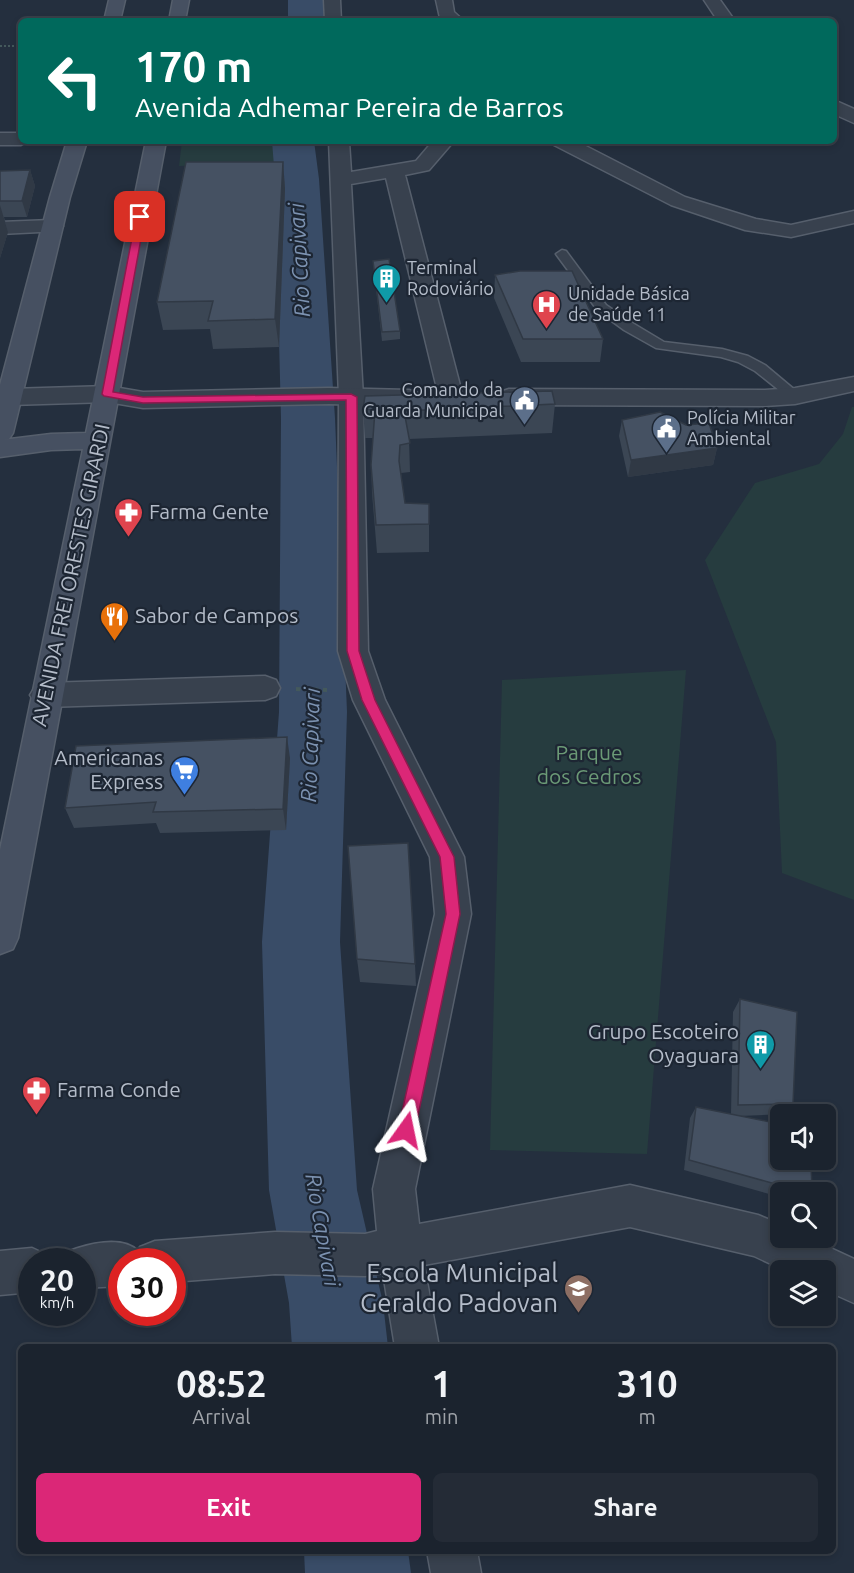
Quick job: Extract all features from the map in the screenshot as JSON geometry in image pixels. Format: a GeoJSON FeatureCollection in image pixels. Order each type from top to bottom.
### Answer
{"type":"FeatureCollection","features":[{"type":"Feature","properties":{"kind":"main road"},"geometry":{"type":"LineString","coordinates":[[113,18],[117,0]]}},
{"type":"Feature","properties":{"kind":"main road"},"geometry":{"type":"LineString","coordinates":[[178,18],[181,0]]}},
{"type":"Feature","properties":{"kind":"main road"},"geometry":{"type":"LineString","coordinates":[[5,417],[52,226],[76,144]]}},
{"type":"Feature","properties":{"kind":"main road","name":"AVENIDA FREI ORESTES GIRARDI"},"geometry":{"type":"LineString","coordinates":[[0,938],[155,144]]}},
{"type":"Feature","properties":{"kind":"main road"},"geometry":{"type":"LineString","coordinates":[[0,448],[51,442],[103,417]]}},
{"type":"Feature","properties":{"kind":"street"},"geometry":{"type":"LineString","coordinates":[[332,0],[333,18]]}},
{"type":"Feature","properties":{"kind":"street"},"geometry":{"type":"LineString","coordinates":[[444,0],[446,14],[452,18]]}},
{"type":"Feature","properties":{"kind":"street"},"geometry":{"type":"LineString","coordinates":[[712,0],[725,18]]}},
{"type":"Feature","properties":{"kind":"street"},"geometry":{"type":"LineString","coordinates":[[837,92],[854,95]]}},
{"type":"Feature","properties":{"kind":"street"},"geometry":{"type":"LineString","coordinates":[[837,108],[854,117]]}},
{"type":"Feature","properties":{"kind":"street"},"geometry":{"type":"LineString","coordinates":[[0,139],[18,139]]}},
{"type":"Feature","properties":{"kind":"street"},"geometry":{"type":"LineString","coordinates":[[339,144],[340,397],[353,651],[369,700],[447,857],[453,914],[382,1252],[416,1344]]}},
{"type":"Feature","properties":{"kind":"street"},"geometry":{"type":"LineString","coordinates":[[341,180],[422,166],[441,144]]}},
{"type":"Feature","properties":{"kind":"street"},"geometry":{"type":"LineString","coordinates":[[567,144],[678,201],[753,225],[791,231],[854,217]]}},
{"type":"Feature","properties":{"kind":"street"},"geometry":{"type":"LineString","coordinates":[[394,171],[471,397]]}},
{"type":"Feature","properties":{"kind":"street"},"geometry":{"type":"LineString","coordinates":[[0,228],[52,226]]}},
{"type":"Feature","properties":{"kind":"street"},"geometry":{"type":"LineString","coordinates":[[5,417],[103,417],[143,400],[278,397],[795,396],[854,384]]}},
{"type":"Feature","properties":{"kind":"street"},"geometry":{"type":"LineString","coordinates":[[46,695],[275,688]]}},
{"type":"Feature","properties":{"kind":"street"},"geometry":{"type":"LineString","coordinates":[[186,1260],[274,1253],[382,1252],[630,1206],[758,1236],[854,1281]]}},
{"type":"Feature","properties":{"kind":"street"},"geometry":{"type":"LineString","coordinates":[[0,1272],[18,1271]]}},
{"type":"Feature","properties":{"kind":"street"},"geometry":{"type":"LineString","coordinates":[[453,1554],[456,1573]]}},
{"type":"Feature","properties":{"kind":"lane"},"geometry":{"type":"LineString","coordinates":[[562,254],[602,308],[629,327],[662,345],[722,353],[743,359],[760,368],[795,396]]}},
{"type":"Feature","properties":{"kind":"path"},"geometry":{"type":"LineString","coordinates":[[0,46],[18,46]]}},
{"type":"Feature","properties":{"kind":"path"},"geometry":{"type":"LineString","coordinates":[[275,688],[332,690]]}},
{"type":"Feature","properties":{"kind":"green space"},"geometry":{"type":"Polygon","coordinates":[[[182,144],[277,144],[276,163],[179,166],[182,144]]]}},
{"type":"Feature","properties":{"kind":"green space"},"geometry":{"type":"Polygon","coordinates":[[[852,407],[854,407],[854,900],[782,873],[776,742],[705,560],[755,483],[819,464],[843,434],[852,407]]]}},
{"type":"Feature","properties":{"kind":"green space","name":"Parque dos Cedros"},"geometry":{"type":"Polygon","coordinates":[[[686,670],[647,1154],[490,1150],[502,680],[686,670]]]}},
{"type":"Feature","properties":{"kind":"building"},"geometry":{"type":"Polygon","coordinates":[[[186,162],[283,162],[275,319],[208,321],[213,301],[157,302],[186,162]]]}},
{"type":"Feature","properties":{"kind":"building"},"geometry":{"type":"Polygon","coordinates":[[[30,170],[22,201],[0,201],[0,171],[30,170]]]}},
{"type":"Feature","properties":{"kind":"building","name":"Terminal Rodoviário"},"geometry":{"type":"Polygon","coordinates":[[[389,259],[400,331],[382,332],[373,261],[389,259]]]}},
{"type":"Feature","properties":{"kind":"building"},"geometry":{"type":"Polygon","coordinates":[[[520,271],[572,271],[603,339],[523,339],[495,275],[520,271]]]}},
{"type":"Feature","properties":{"kind":"building"},"geometry":{"type":"Polygon","coordinates":[[[552,391],[555,404],[404,411],[410,443],[400,445],[399,461],[405,503],[429,504],[429,524],[376,525],[371,465],[375,410],[363,409],[365,396],[552,391]]]}},
{"type":"Feature","properties":{"kind":"building"},"geometry":{"type":"Polygon","coordinates":[[[660,412],[686,425],[709,423],[717,448],[631,460],[622,420],[660,412]]]}},
{"type":"Feature","properties":{"kind":"building","name":"Americanas Express"},"geometry":{"type":"Polygon","coordinates":[[[287,737],[283,809],[153,812],[156,802],[65,808],[76,746],[287,737]]]}},
{"type":"Feature","properties":{"kind":"building"},"geometry":{"type":"Polygon","coordinates":[[[408,843],[415,964],[357,959],[348,846],[408,843]]]}},
{"type":"Feature","properties":{"kind":"building","name":"Grupo Escoteiro Oyaguara"},"geometry":{"type":"Polygon","coordinates":[[[740,999],[797,1012],[793,1104],[738,1105],[740,999]]]}},
{"type":"Feature","properties":{"kind":"building"},"geometry":{"type":"Polygon","coordinates":[[[696,1107],[770,1122],[770,1170],[811,1170],[812,1182],[770,1183],[689,1160],[696,1107]]]}},
{"type":"Feature","properties":{"kind":"waterway","name":"Rio Capivari"},"geometry":{"type":"LineString","coordinates":[[306,0],[306,18]]}},
{"type":"Feature","properties":{"kind":"waterway","name":"Rio Capivari"},"geometry":{"type":"LineString","coordinates":[[293,144],[297,179],[308,418],[313,712],[301,942],[313,1190],[336,1303],[340,1344]]}},
{"type":"Feature","properties":{"kind":"waterway","name":"Rio Capivari"},"geometry":{"type":"LineString","coordinates":[[356,1554],[358,1573]]}},
{"type":"Feature","properties":{"kind":"place","name":"Terminal Rodoviário"},"geometry":{"type":"Point","coordinates":[386,304]}},
{"type":"Feature","properties":{"kind":"place","name":"Unidade Básica de Saúde 11"},"geometry":{"type":"Point","coordinates":[547,330]}},
{"type":"Feature","properties":{"kind":"place","name":"Comando da Guarda Municipal"},"geometry":{"type":"Point","coordinates":[524,426]}},
{"type":"Feature","properties":{"kind":"place","name":"Polícia Militar Ambiental"},"geometry":{"type":"Point","coordinates":[666,454]}},
{"type":"Feature","properties":{"kind":"place","name":"Farma Gente"},"geometry":{"type":"Point","coordinates":[128,538]}},
{"type":"Feature","properties":{"kind":"place","name":"Sabor de Campos"},"geometry":{"type":"Point","coordinates":[114,642]}},
{"type":"Feature","properties":{"kind":"place","name":"Americanas Express"},"geometry":{"type":"Point","coordinates":[184,796]}},
{"type":"Feature","properties":{"kind":"place","name":"Grupo Escoteiro Oyaguara"},"geometry":{"type":"Point","coordinates":[760,1070]}},
{"type":"Feature","properties":{"kind":"place","name":"Farma Conde"},"geometry":{"type":"Point","coordinates":[36,1116]}},
{"type":"Feature","properties":{"kind":"place","name":"Escola Municipal Geraldo Padovan"},"geometry":{"type":"Point","coordinates":[579,1314]}},
{"type":"Feature","properties":{"kind":"route"},"geometry":{"type":"LineString","coordinates":[[140,217],[108,394],[143,400],[351,397],[353,651],[369,700],[447,857],[453,914],[406,1130]]}}]}
